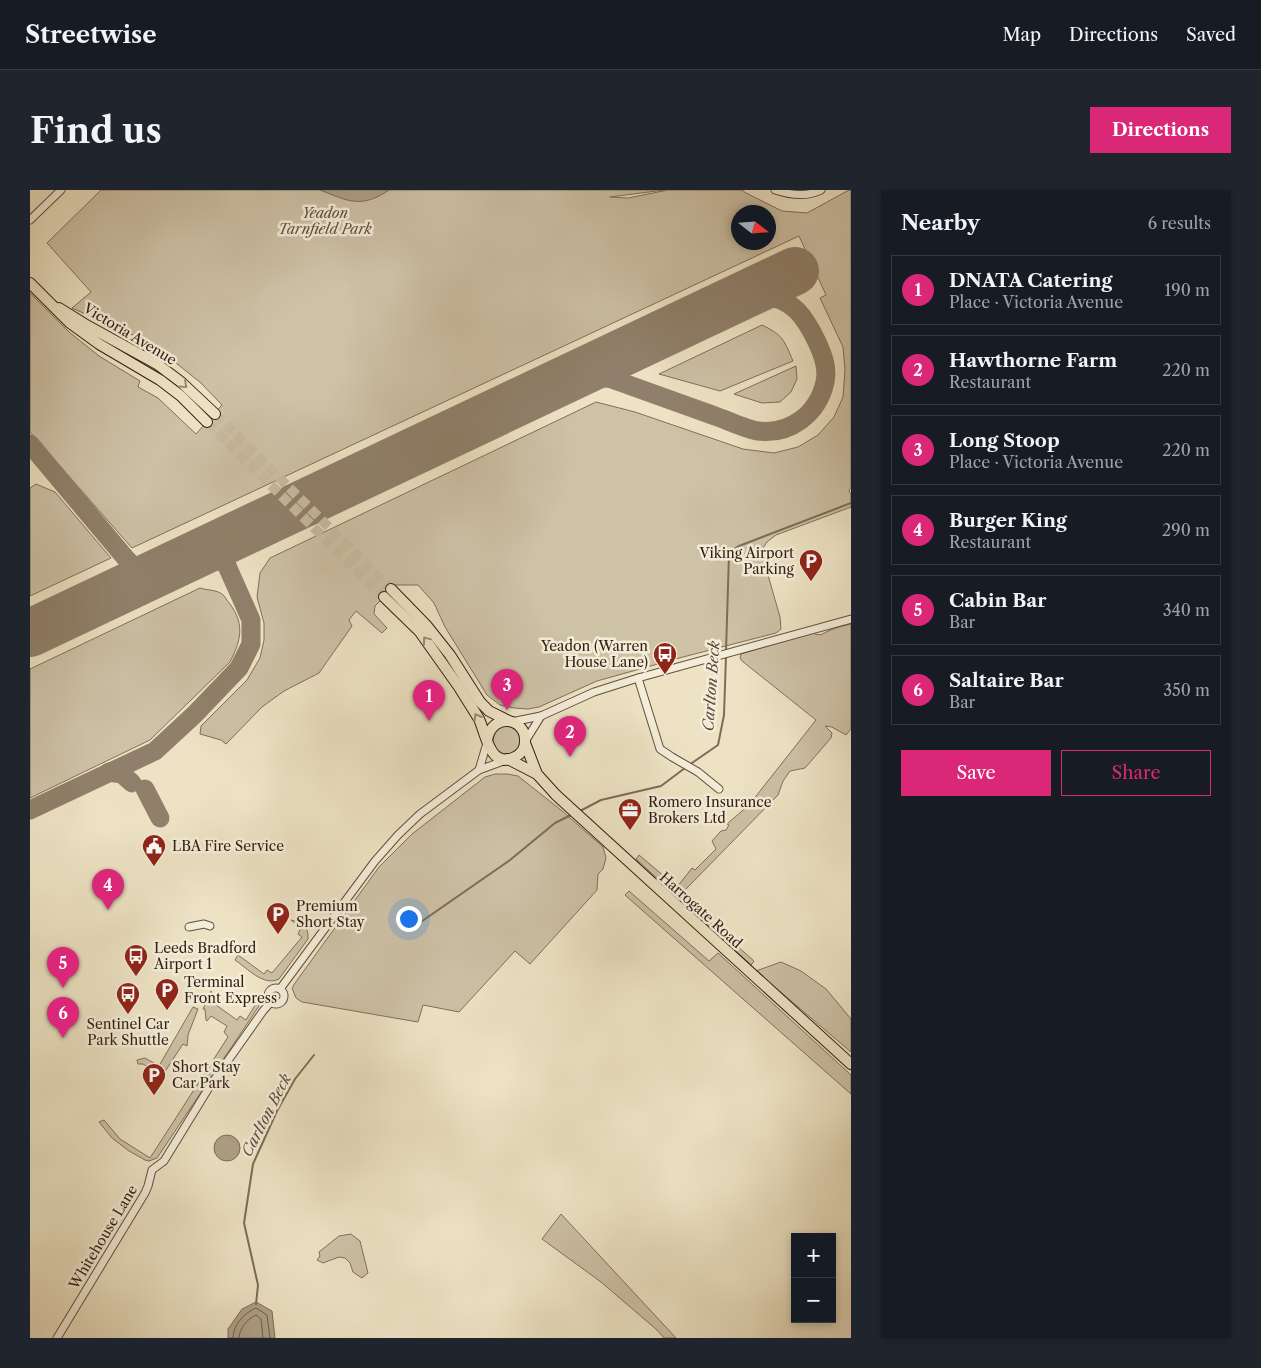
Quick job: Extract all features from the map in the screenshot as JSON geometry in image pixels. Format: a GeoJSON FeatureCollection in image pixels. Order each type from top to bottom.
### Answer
{"type":"FeatureCollection","features":[{"type":"Feature","properties":{"kind":"highway","name":"Victoria Avenue"},"geometry":{"type":"LineString","coordinates":[[30,283],[70,324],[98,344],[160,380],[181,396],[207,422]]}},
{"type":"Feature","properties":{"kind":"highway","name":"Victoria Avenue"},"geometry":{"type":"LineString","coordinates":[[49,302],[157,364],[181,382],[214,414]]}},
{"type":"Feature","properties":{"kind":"highway"},"geometry":{"type":"LineString","coordinates":[[384,597],[445,658],[480,702],[490,711],[519,725],[523,730],[526,741],[524,749],[519,754],[507,759],[492,753],[479,719],[445,658],[427,626],[392,589]]}},
{"type":"Feature","properties":{"kind":"highway"},"geometry":{"type":"LineString","coordinates":[[487,742],[488,734],[492,728],[503,721],[510,721]]}},
{"type":"Feature","properties":{"kind":"highway","name":"Harrogate Road"},"geometry":{"type":"LineString","coordinates":[[526,741],[537,774]]}},
{"type":"Feature","properties":{"kind":"highway","name":"Harrogate Road"},"geometry":{"type":"LineString","coordinates":[[507,759],[537,774],[556,795],[851,1064]]}},
{"type":"Feature","properties":{"kind":"street"},"geometry":{"type":"LineString","coordinates":[[30,220],[61,190]]}},
{"type":"Feature","properties":{"kind":"street"},"geometry":{"type":"LineString","coordinates":[[775,190],[788,194],[801,194],[822,190]]}},
{"type":"Feature","properties":{"kind":"street"},"geometry":{"type":"LineString","coordinates":[[510,721],[541,716],[594,692],[638,678],[851,619]]}},
{"type":"Feature","properties":{"kind":"street"},"geometry":{"type":"LineString","coordinates":[[638,678],[660,749],[698,772],[719,790]]}},
{"type":"Feature","properties":{"kind":"street"},"geometry":{"type":"LineString","coordinates":[[526,741],[541,716]]}},
{"type":"Feature","properties":{"kind":"street"},"geometry":{"type":"LineString","coordinates":[[479,770],[487,742]]}},
{"type":"Feature","properties":{"kind":"street"},"geometry":{"type":"LineString","coordinates":[[280,989],[375,861],[398,835],[420,814],[479,770],[507,759]]}},
{"type":"Feature","properties":{"kind":"street"},"geometry":{"type":"LineString","coordinates":[[189,928],[204,924],[210,926]]}},
{"type":"Feature","properties":{"kind":"street"},"geometry":{"type":"LineString","coordinates":[[273,988],[280,989],[284,995],[282,1002],[275,1005],[270,1003],[267,998],[270,990],[273,988]]}},
{"type":"Feature","properties":{"kind":"street","name":"Whitehouse Lane"},"geometry":{"type":"LineString","coordinates":[[57,1338],[145,1193],[152,1170],[164,1162],[210,1086],[270,1003]]}},
{"type":"Feature","properties":{"kind":"green space","name":"Yeadon Tarnfield Park"},"geometry":{"type":"Polygon","coordinates":[[[101,190],[664,190],[610,197],[628,198],[668,190],[742,190],[770,205],[731,205],[731,250],[769,250],[132,548],[30,432],[30,293],[69,332],[99,356],[140,381],[138,387],[158,398],[196,434],[222,405],[201,383],[146,341],[72,308],[91,292],[47,243],[101,190]]]}},
{"type":"Feature","properties":{"kind":"green space"},"geometry":{"type":"Polygon","coordinates":[[[851,190],[851,488],[849,490],[851,507],[776,535],[763,548],[765,552],[762,554],[780,617],[781,629],[776,633],[597,681],[539,707],[528,709],[514,708],[500,705],[487,695],[445,627],[434,603],[418,585],[396,585],[375,606],[374,614],[387,628],[382,633],[356,611],[349,620],[352,626],[319,673],[284,691],[262,707],[226,744],[221,740],[200,734],[201,726],[247,680],[260,658],[264,640],[264,623],[257,597],[260,573],[270,558],[596,402],[635,412],[743,449],[774,453],[798,447],[818,435],[834,417],[843,397],[845,370],[843,347],[820,298],[826,295],[799,236],[776,247],[776,208],[782,211],[807,213],[851,190]]]}},
{"type":"Feature","properties":{"kind":"green space"},"geometry":{"type":"Polygon","coordinates":[[[762,325],[779,335],[793,361],[720,391],[659,374],[762,325]]]}},
{"type":"Feature","properties":{"kind":"green space"},"geometry":{"type":"Polygon","coordinates":[[[796,366],[797,379],[791,392],[780,402],[762,403],[734,394],[796,366]]]}},
{"type":"Feature","properties":{"kind":"green space"},"geometry":{"type":"Polygon","coordinates":[[[36,484],[55,492],[111,558],[30,596],[30,488],[36,484]]]}},
{"type":"Feature","properties":{"kind":"green space"},"geometry":{"type":"Polygon","coordinates":[[[200,588],[222,594],[238,619],[239,640],[230,662],[150,740],[30,798],[30,669],[200,588]]]}},
{"type":"Feature","properties":{"kind":"green space"},"geometry":{"type":"Polygon","coordinates":[[[851,624],[851,729],[846,735],[832,727],[825,726],[832,733],[831,738],[805,768],[790,771],[783,781],[778,795],[685,890],[692,906],[754,961],[751,965],[636,859],[639,855],[677,887],[692,868],[695,870],[716,849],[712,841],[721,831],[726,830],[729,825],[727,824],[749,805],[816,720],[742,661],[740,658],[741,654],[812,633],[822,634],[851,624]]]}},
{"type":"Feature","properties":{"kind":"green space"},"geometry":{"type":"Polygon","coordinates":[[[507,726],[517,730],[521,740],[517,750],[507,754],[497,750],[493,740],[497,730],[507,726]]]}},
{"type":"Feature","properties":{"kind":"green space"},"geometry":{"type":"Polygon","coordinates":[[[495,774],[518,776],[603,847],[606,858],[603,869],[598,874],[597,890],[530,964],[515,951],[459,1012],[423,1005],[418,1022],[302,1002],[296,998],[292,988],[295,983],[379,867],[412,834],[485,777],[495,774]]]}},
{"type":"Feature","properties":{"kind":"green space"},"geometry":{"type":"Polygon","coordinates":[[[629,891],[709,961],[718,953],[851,1075],[851,1094],[626,896],[629,891]]]}},
{"type":"Feature","properties":{"kind":"green space"},"geometry":{"type":"Polygon","coordinates":[[[291,920],[298,922],[306,928],[308,939],[279,979],[267,981],[262,979],[235,960],[238,955],[264,974],[267,970],[272,973],[302,937],[298,934],[301,928],[291,920]]]}},
{"type":"Feature","properties":{"kind":"green space"},"geometry":{"type":"Polygon","coordinates":[[[781,962],[801,971],[826,989],[851,1019],[851,1052],[756,971],[781,962]]]}},
{"type":"Feature","properties":{"kind":"green space"},"geometry":{"type":"Polygon","coordinates":[[[211,991],[213,995],[209,1000],[237,1020],[240,1016],[246,1020],[257,1002],[259,1006],[157,1158],[149,1161],[145,1160],[112,1138],[99,1122],[104,1120],[120,1139],[150,1158],[228,1037],[224,1032],[227,1026],[211,1016],[206,1020],[205,1009],[203,1009],[211,991]]]}},
{"type":"Feature","properties":{"kind":"green space"},"geometry":{"type":"Polygon","coordinates":[[[193,1007],[198,1009],[188,1035],[187,1046],[183,1044],[162,1076],[143,1064],[138,1064],[137,1060],[145,1058],[159,1066],[193,1007]]]}},
{"type":"Feature","properties":{"kind":"green space"},"geometry":{"type":"Polygon","coordinates":[[[561,1214],[676,1338],[664,1338],[601,1282],[542,1239],[561,1214]]]}},
{"type":"Feature","properties":{"kind":"green space"},"geometry":{"type":"Polygon","coordinates":[[[351,1234],[360,1241],[368,1273],[362,1278],[353,1272],[350,1263],[345,1258],[339,1257],[323,1263],[317,1260],[320,1256],[319,1252],[339,1236],[351,1234]]]}},
{"type":"Feature","properties":{"kind":"water"},"geometry":{"type":"Polygon","coordinates":[[[320,190],[389,190],[370,200],[354,201],[320,190]]]}},
{"type":"Feature","properties":{"kind":"water"},"geometry":{"type":"Polygon","coordinates":[[[227,1135],[236,1139],[240,1148],[236,1157],[227,1161],[218,1157],[214,1148],[218,1139],[227,1135]]]}},
{"type":"Feature","properties":{"kind":"water"},"geometry":{"type":"Polygon","coordinates":[[[256,1302],[272,1311],[275,1338],[228,1338],[228,1329],[242,1309],[256,1302]]]}},
{"type":"Feature","properties":{"kind":"waterway","name":"Carlton Beck"},"geometry":{"type":"LineString","coordinates":[[726,651],[729,554],[739,546],[851,503]]}},
{"type":"Feature","properties":{"kind":"waterway","name":"Carlton Beck"},"geometry":{"type":"LineString","coordinates":[[689,765],[718,745],[724,715],[726,656]]}},
{"type":"Feature","properties":{"kind":"waterway","name":"Carlton Beck"},"geometry":{"type":"LineString","coordinates":[[580,811],[601,800],[661,786],[685,768]]}},
{"type":"Feature","properties":{"kind":"waterway","name":"Carlton Beck"},"geometry":{"type":"LineString","coordinates":[[415,926],[510,860],[555,823],[571,815]]}},
{"type":"Feature","properties":{"kind":"waterway","name":"Carlton Beck"},"geometry":{"type":"LineString","coordinates":[[256,1304],[258,1285],[244,1223],[253,1164],[277,1111],[295,1079],[314,1055]]}},
{"type":"Feature","properties":{"kind":"taxiway"},"geometry":{"type":"LineString","coordinates":[[552,386],[582,378],[612,379],[754,430],[781,430],[791,426],[809,413],[816,404],[825,382],[826,372],[819,347],[803,317],[790,305],[773,298],[759,296],[729,302]]}},
{"type":"Feature","properties":{"kind":"taxiway"},"geometry":{"type":"LineString","coordinates":[[30,444],[128,561]]}},
{"type":"Feature","properties":{"kind":"taxiway"},"geometry":{"type":"LineString","coordinates":[[197,555],[214,555],[227,566],[226,551],[232,540],[241,533]]}},
{"type":"Feature","properties":{"kind":"taxiway"},"geometry":{"type":"LineString","coordinates":[[105,598],[124,584],[128,575],[128,561],[138,569],[147,572],[169,568]]}},
{"type":"Feature","properties":{"kind":"taxiway"},"geometry":{"type":"LineString","coordinates":[[30,810],[155,751],[195,714],[239,668],[251,644],[251,620],[227,566]]}},
{"type":"Feature","properties":{"kind":"taxiway"},"geometry":{"type":"LineString","coordinates":[[109,772],[122,774],[132,783]]}},
{"type":"Feature","properties":{"kind":"taxiway"},"geometry":{"type":"LineString","coordinates":[[145,789],[160,818]]}},
{"type":"Feature","properties":{"kind":"runway"},"geometry":{"type":"LineString","coordinates":[[30,633],[795,271]]}},
{"type":"Feature","properties":{"kind":"tunnel"},"geometry":{"type":"LineString","coordinates":[[215,414],[391,589]]}},
{"type":"Feature","properties":{"kind":"tunnel"},"geometry":{"type":"LineString","coordinates":[[207,422],[384,597]]}},
{"type":"Feature","properties":{"kind":"place","name":"Viking Airport Parking"},"geometry":{"type":"Point","coordinates":[811,582]}},
{"type":"Feature","properties":{"kind":"place","name":"Yeadon (Warren House Lane)"},"geometry":{"type":"Point","coordinates":[665,675]}},
{"type":"Feature","properties":{"kind":"place","name":"Long Stoop"},"geometry":{"type":"Point","coordinates":[507,710]}},
{"type":"Feature","properties":{"kind":"place","name":"DNATA Catering"},"geometry":{"type":"Point","coordinates":[429,721]}},
{"type":"Feature","properties":{"kind":"place","name":"Hawthorne Farm"},"geometry":{"type":"Point","coordinates":[570,757]}},
{"type":"Feature","properties":{"kind":"place","name":"Romero Insurance Brokers Ltd"},"geometry":{"type":"Point","coordinates":[630,831]}},
{"type":"Feature","properties":{"kind":"place","name":"LBA Fire Service"},"geometry":{"type":"Point","coordinates":[154,867]}},
{"type":"Feature","properties":{"kind":"place","name":"Burger King"},"geometry":{"type":"Point","coordinates":[108,910]}},
{"type":"Feature","properties":{"kind":"place","name":"Premium Short Stay"},"geometry":{"type":"Point","coordinates":[278,935]}},
{"type":"Feature","properties":{"kind":"place","name":"Leeds Bradford Airport 1"},"geometry":{"type":"Point","coordinates":[136,977]}},
{"type":"Feature","properties":{"kind":"place","name":"Cabin Bar"},"geometry":{"type":"Point","coordinates":[63,988]}},
{"type":"Feature","properties":{"kind":"place","name":"Terminal Front Express"},"geometry":{"type":"Point","coordinates":[167,1011]}},
{"type":"Feature","properties":{"kind":"place","name":"Sentinel Car Park Shuttle"},"geometry":{"type":"Point","coordinates":[128,1015]}},
{"type":"Feature","properties":{"kind":"place","name":"Saltaire Bar"},"geometry":{"type":"Point","coordinates":[63,1038]}},
{"type":"Feature","properties":{"kind":"place","name":"Short Stay Car Park"},"geometry":{"type":"Point","coordinates":[154,1096]}}]}
